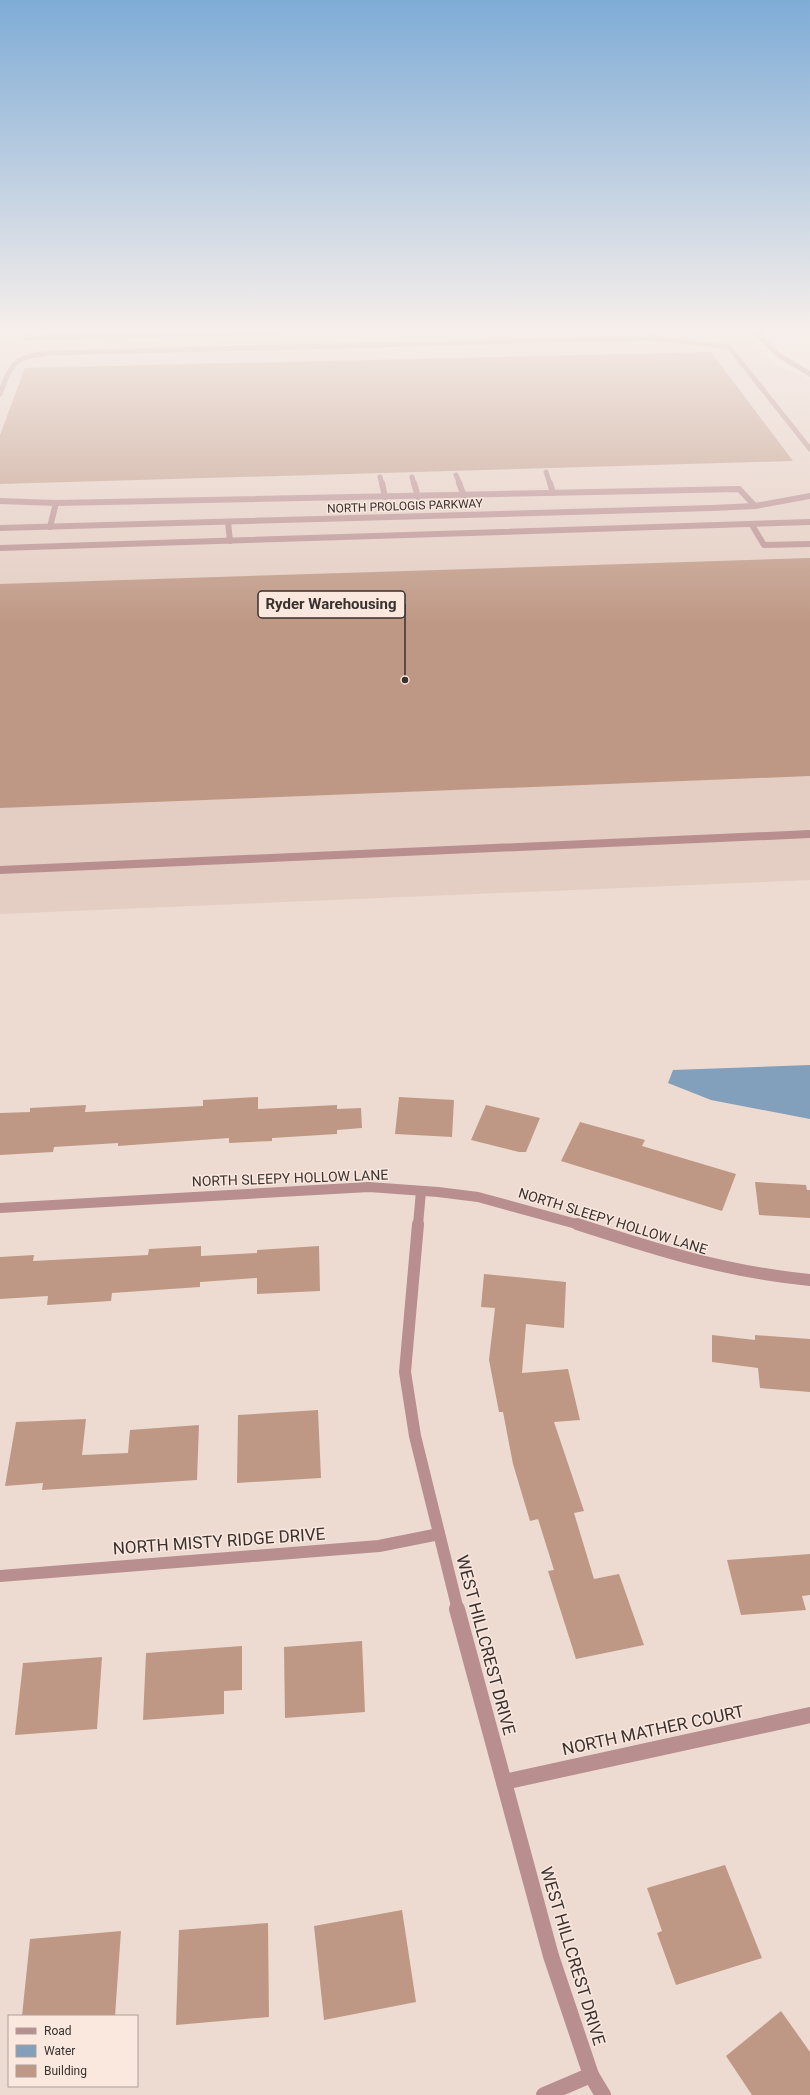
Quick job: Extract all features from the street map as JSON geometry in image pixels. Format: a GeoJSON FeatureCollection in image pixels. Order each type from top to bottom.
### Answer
{"type":"FeatureCollection","features":[{"type":"Feature","properties":{"kind":"street"},"geometry":{"type":"LineString","coordinates":[[794,429],[810,449]]}},
{"type":"Feature","properties":{"kind":"street"},"geometry":{"type":"LineString","coordinates":[[546,472],[554,493]]}},
{"type":"Feature","properties":{"kind":"street"},"geometry":{"type":"LineString","coordinates":[[456,475],[464,496]]}},
{"type":"Feature","properties":{"kind":"street"},"geometry":{"type":"LineString","coordinates":[[380,477],[386,497]]}},
{"type":"Feature","properties":{"kind":"street"},"geometry":{"type":"LineString","coordinates":[[412,477],[418,497]]}},
{"type":"Feature","properties":{"kind":"street"},"geometry":{"type":"LineString","coordinates":[[0,501],[56,503],[418,497],[739,489],[755,506]]}},
{"type":"Feature","properties":{"kind":"street","name":"NORTH PROLOGIS PARKWAY"},"geometry":{"type":"LineString","coordinates":[[0,528],[755,506],[810,496]]}},
{"type":"Feature","properties":{"kind":"street"},"geometry":{"type":"LineString","coordinates":[[50,527],[56,503]]}},
{"type":"Feature","properties":{"kind":"street"},"geometry":{"type":"LineString","coordinates":[[228,522],[230,541]]}},
{"type":"Feature","properties":{"kind":"street"},"geometry":{"type":"LineString","coordinates":[[0,548],[810,522]]}},
{"type":"Feature","properties":{"kind":"street"},"geometry":{"type":"LineString","coordinates":[[752,525],[764,545],[810,544]]}},
{"type":"Feature","properties":{"kind":"street"},"geometry":{"type":"LineString","coordinates":[[0,870],[810,834]]}},
{"type":"Feature","properties":{"kind":"street","name":"NORTH SLEEPY HOLLOW LANE"},"geometry":{"type":"LineString","coordinates":[[0,1208],[369,1187],[421,1191],[477,1197],[526,1209],[703,1264],[753,1273],[810,1280]]}},
{"type":"Feature","properties":{"kind":"street","name":"WEST HILLCREST DRIVE"},"geometry":{"type":"LineString","coordinates":[[421,1191],[406,1372],[415,1436],[439,1534],[551,1956],[591,2075],[603,2095]]}},
{"type":"Feature","properties":{"kind":"street","name":"NORTH MISTY RIDGE DRIVE"},"geometry":{"type":"LineString","coordinates":[[0,1576],[379,1546],[439,1534]]}},
{"type":"Feature","properties":{"kind":"street","name":"NORTH MATHER COURT"},"geometry":{"type":"LineString","coordinates":[[504,1782],[810,1715]]}},
{"type":"Feature","properties":{"kind":"street"},"geometry":{"type":"LineString","coordinates":[[544,2095],[591,2075]]}},
{"type":"Feature","properties":{"kind":"shaded area"},"geometry":{"type":"Polygon","coordinates":[[[0,429],[810,429],[810,880],[0,914],[0,429]]]}},
{"type":"Feature","properties":{"kind":"water"},"geometry":{"type":"Polygon","coordinates":[[[810,1065],[810,1119],[711,1100],[668,1083],[673,1070],[810,1065]]]}},
{"type":"Feature","properties":{"kind":"building"},"geometry":{"type":"Polygon","coordinates":[[[2,429],[769,429],[793,461],[0,484],[0,435],[2,429]]]}},
{"type":"Feature","properties":{"kind":"building"},"geometry":{"type":"Polygon","coordinates":[[[810,558],[810,776],[0,808],[0,584],[810,558]]]}},
{"type":"Feature","properties":{"kind":"building"},"geometry":{"type":"Polygon","coordinates":[[[258,1097],[258,1109],[337,1105],[337,1109],[361,1108],[362,1128],[337,1130],[337,1134],[272,1138],[272,1141],[229,1143],[229,1138],[118,1146],[118,1143],[54,1147],[53,1152],[0,1155],[0,1113],[30,1112],[30,1108],[86,1105],[85,1112],[203,1106],[203,1100],[258,1097]]]}},
{"type":"Feature","properties":{"kind":"building"},"geometry":{"type":"Polygon","coordinates":[[[399,1097],[454,1100],[452,1137],[395,1134],[399,1097]]]}},
{"type":"Feature","properties":{"kind":"building"},"geometry":{"type":"Polygon","coordinates":[[[486,1105],[540,1118],[526,1152],[519,1152],[471,1140],[486,1105]]]}},
{"type":"Feature","properties":{"kind":"building"},"geometry":{"type":"Polygon","coordinates":[[[580,1122],[645,1140],[642,1146],[736,1174],[722,1211],[561,1161],[580,1122]]]}},
{"type":"Feature","properties":{"kind":"building"},"geometry":{"type":"Polygon","coordinates":[[[755,1182],[806,1185],[807,1190],[810,1190],[810,1218],[759,1215],[755,1182]]]}},
{"type":"Feature","properties":{"kind":"building"},"geometry":{"type":"Polygon","coordinates":[[[201,1246],[201,1256],[257,1253],[257,1250],[319,1246],[320,1291],[257,1294],[257,1278],[200,1282],[200,1287],[112,1293],[111,1301],[47,1305],[48,1296],[0,1299],[0,1257],[34,1255],[33,1261],[148,1255],[149,1249],[201,1246]]]}},
{"type":"Feature","properties":{"kind":"building"},"geometry":{"type":"Polygon","coordinates":[[[484,1274],[566,1282],[564,1328],[526,1324],[522,1373],[568,1369],[580,1420],[554,1422],[584,1511],[574,1513],[594,1579],[619,1574],[644,1645],[576,1659],[548,1571],[554,1570],[538,1519],[530,1521],[513,1464],[503,1412],[499,1412],[489,1360],[495,1308],[481,1307],[484,1274]]]}},
{"type":"Feature","properties":{"kind":"building"},"geometry":{"type":"Polygon","coordinates":[[[712,1335],[755,1340],[755,1335],[810,1339],[810,1392],[760,1388],[758,1368],[712,1362],[712,1335]]]}},
{"type":"Feature","properties":{"kind":"building"},"geometry":{"type":"Polygon","coordinates":[[[318,1410],[321,1478],[237,1483],[238,1415],[318,1410]]]}},
{"type":"Feature","properties":{"kind":"building"},"geometry":{"type":"Polygon","coordinates":[[[86,1419],[82,1455],[128,1453],[130,1430],[199,1425],[197,1480],[42,1490],[43,1483],[5,1486],[16,1422],[86,1419]]]}},
{"type":"Feature","properties":{"kind":"building"},"geometry":{"type":"Polygon","coordinates":[[[810,1554],[810,1595],[802,1596],[806,1610],[741,1615],[727,1560],[810,1554]]]}},
{"type":"Feature","properties":{"kind":"building"},"geometry":{"type":"Polygon","coordinates":[[[362,1641],[365,1712],[285,1718],[284,1647],[362,1641]]]}},
{"type":"Feature","properties":{"kind":"building"},"geometry":{"type":"Polygon","coordinates":[[[242,1646],[242,1690],[224,1691],[224,1714],[143,1720],[146,1653],[242,1646]]]}},
{"type":"Feature","properties":{"kind":"building"},"geometry":{"type":"Polygon","coordinates":[[[102,1657],[97,1729],[15,1735],[23,1663],[102,1657]]]}},
{"type":"Feature","properties":{"kind":"building"},"geometry":{"type":"Polygon","coordinates":[[[725,1865],[762,1958],[676,1985],[657,1933],[662,1931],[647,1888],[725,1865]]]}},
{"type":"Feature","properties":{"kind":"building"},"geometry":{"type":"Polygon","coordinates":[[[402,1910],[416,2002],[324,2020],[314,1926],[402,1910]]]}},
{"type":"Feature","properties":{"kind":"building"},"geometry":{"type":"Polygon","coordinates":[[[268,1923],[269,2017],[176,2025],[179,1930],[268,1923]]]}},
{"type":"Feature","properties":{"kind":"building"},"geometry":{"type":"Polygon","coordinates":[[[121,1931],[115,2015],[22,2015],[30,1939],[121,1931]]]}},
{"type":"Feature","properties":{"kind":"building"},"geometry":{"type":"Polygon","coordinates":[[[781,2011],[810,2052],[810,2095],[752,2095],[726,2056],[781,2011]]]}},
{"type":"Feature","properties":{"kind":"place","name":"Ryder Warehousing"},"geometry":{"type":"Point","coordinates":[405,680]}}]}
